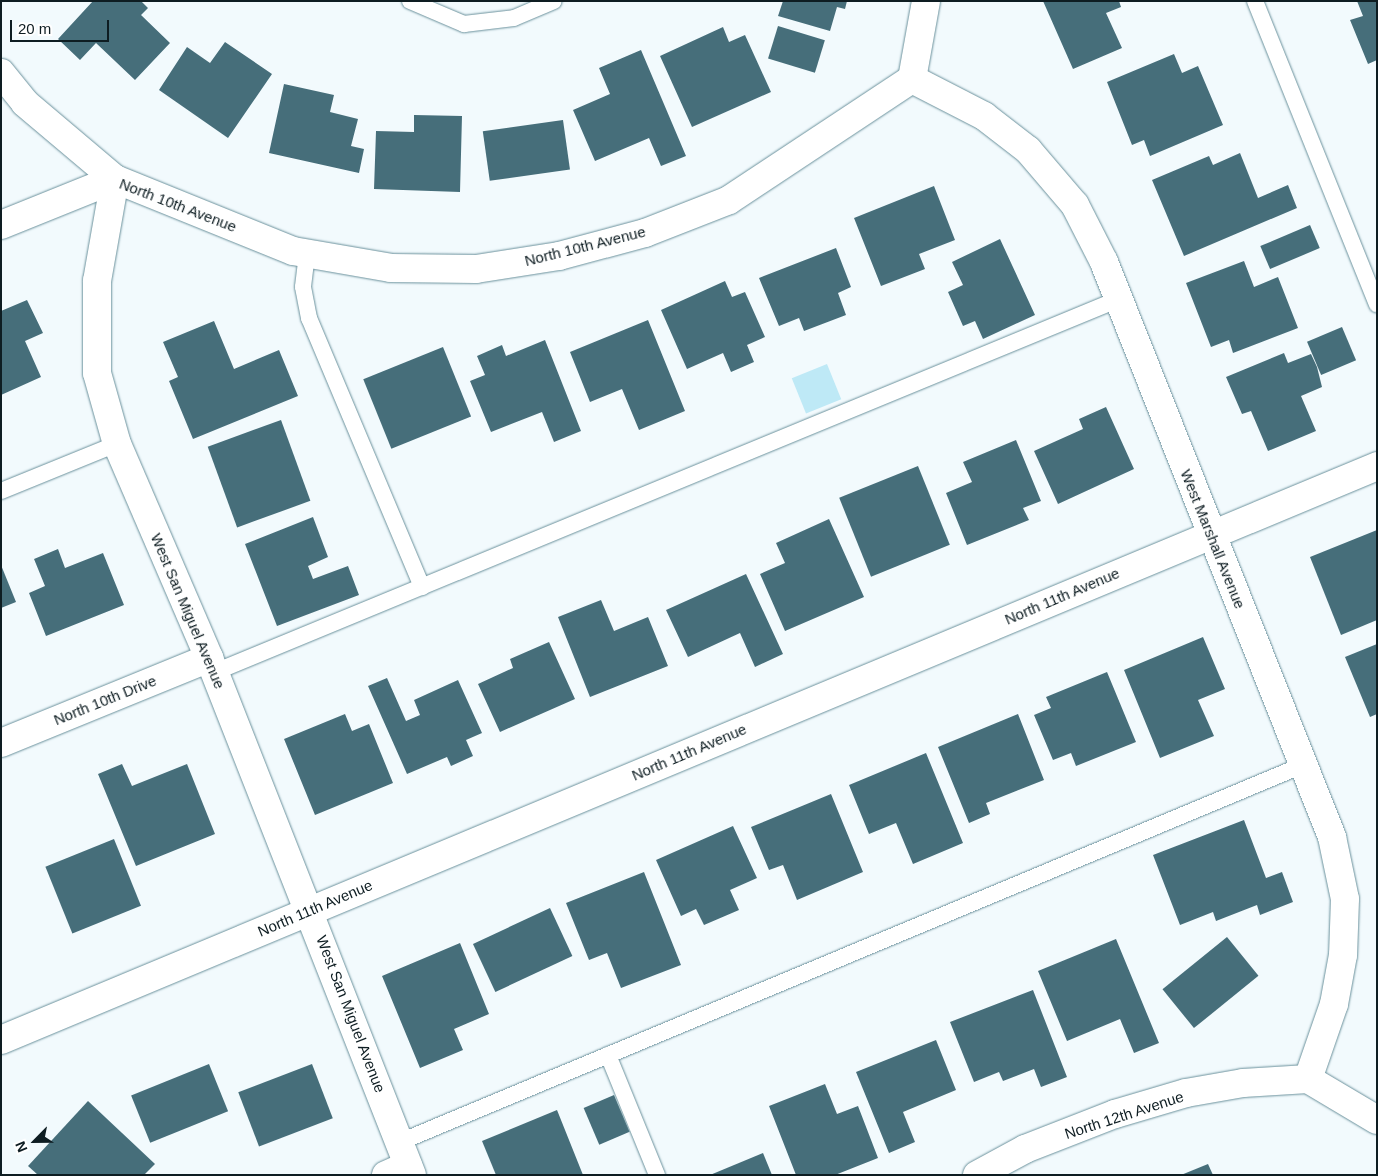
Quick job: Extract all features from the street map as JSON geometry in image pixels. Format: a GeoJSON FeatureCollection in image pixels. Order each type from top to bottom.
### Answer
{"type":"FeatureCollection","features":[{"type":"Feature","properties":{"kind":"street"},"geometry":{"type":"LineString","coordinates":[[912,79],[926,1]]}},
{"type":"Feature","properties":{"kind":"street"},"geometry":{"type":"LineString","coordinates":[[1,73],[25,103],[115,179]]}},
{"type":"Feature","properties":{"kind":"street","name":"North 10th Avenue"},"geometry":{"type":"LineString","coordinates":[[1,225],[115,179],[307,254],[391,268],[476,269],[559,256],[645,233],[729,200],[912,79]]}},
{"type":"Feature","properties":{"kind":"street","name":"West Marshall Avenue"},"geometry":{"type":"LineString","coordinates":[[912,79],[984,116],[1028,150],[1075,205],[1119,299],[1332,837],[1345,898],[1334,1004],[1308,1080]]}},
{"type":"Feature","properties":{"kind":"street","name":"West San Miguel Avenue"},"geometry":{"type":"LineString","coordinates":[[115,179],[97,281],[97,373],[116,444],[212,665],[311,910],[402,1164]]}},
{"type":"Feature","properties":{"kind":"street","name":"North 11th Avenue"},"geometry":{"type":"LineString","coordinates":[[1,1040],[1377,466]]}},
{"type":"Feature","properties":{"kind":"street","name":"North 10th Drive"},"geometry":{"type":"LineString","coordinates":[[1,743],[212,665]]}},
{"type":"Feature","properties":{"kind":"street"},"geometry":{"type":"LineString","coordinates":[[1308,1080],[1377,1120]]}},
{"type":"Feature","properties":{"kind":"street","name":"North 12th Avenue"},"geometry":{"type":"LineString","coordinates":[[977,1175],[1079,1128],[1186,1093],[1243,1083],[1308,1080]]}},
{"type":"Feature","properties":{"kind":"lane"},"geometry":{"type":"LineString","coordinates":[[410,1],[464,24],[514,18],[554,1]]}},
{"type":"Feature","properties":{"kind":"lane"},"geometry":{"type":"LineString","coordinates":[[1254,1],[1377,304]]}},
{"type":"Feature","properties":{"kind":"lane"},"geometry":{"type":"LineString","coordinates":[[307,254],[303,287],[309,318],[422,587]]}},
{"type":"Feature","properties":{"kind":"lane"},"geometry":{"type":"LineString","coordinates":[[212,665],[422,587],[1119,299]]}},
{"type":"Feature","properties":{"kind":"lane"},"geometry":{"type":"LineString","coordinates":[[1,491],[116,444]]}},
{"type":"Feature","properties":{"kind":"lane"},"geometry":{"type":"LineString","coordinates":[[402,1164],[608,1055],[1303,765]]}},
{"type":"Feature","properties":{"kind":"lane"},"geometry":{"type":"LineString","coordinates":[[608,1055],[657,1175]]}},
{"type":"Feature","properties":{"kind":"shaded area"},"geometry":{"type":"Polygon","coordinates":[[[827,364],[841,399],[806,413],[792,378],[827,364]]]}},
{"type":"Feature","properties":{"kind":"building"},"geometry":{"type":"Polygon","coordinates":[[[93,1],[141,1],[148,8],[141,15],[170,43],[135,80],[96,43],[80,60],[58,39],[93,1]]]}},
{"type":"Feature","properties":{"kind":"building"},"geometry":{"type":"Polygon","coordinates":[[[783,1],[847,1],[845,9],[837,7],[830,31],[778,16],[783,1]]]}},
{"type":"Feature","properties":{"kind":"building"},"geometry":{"type":"Polygon","coordinates":[[[1043,1],[1119,1],[1121,7],[1106,13],[1122,48],[1073,69],[1043,1]]]}},
{"type":"Feature","properties":{"kind":"building"},"geometry":{"type":"Polygon","coordinates":[[[1357,1],[1377,1],[1377,60],[1368,64],[1350,20],[1363,16],[1357,1]]]}},
{"type":"Feature","properties":{"kind":"building"},"geometry":{"type":"Polygon","coordinates":[[[778,26],[825,40],[815,73],[768,59],[778,26]]]}},
{"type":"Feature","properties":{"kind":"building"},"geometry":{"type":"Polygon","coordinates":[[[723,27],[729,42],[745,35],[771,92],[692,127],[660,56],[723,27]]]}},
{"type":"Feature","properties":{"kind":"building"},"geometry":{"type":"Polygon","coordinates":[[[225,42],[272,74],[228,138],[159,90],[187,47],[210,63],[225,42]]]}},
{"type":"Feature","properties":{"kind":"building"},"geometry":{"type":"Polygon","coordinates":[[[641,50],[686,156],[661,166],[649,138],[595,161],[573,110],[610,94],[599,68],[641,50]]]}},
{"type":"Feature","properties":{"kind":"building"},"geometry":{"type":"Polygon","coordinates":[[[1174,54],[1182,73],[1198,66],[1223,125],[1150,156],[1144,140],[1132,145],[1107,82],[1174,54]]]}},
{"type":"Feature","properties":{"kind":"building"},"geometry":{"type":"Polygon","coordinates":[[[284,84],[334,95],[330,112],[358,119],[351,146],[364,149],[359,173],[269,153],[284,84]]]}},
{"type":"Feature","properties":{"kind":"building"},"geometry":{"type":"Polygon","coordinates":[[[414,115],[462,116],[460,192],[374,189],[376,131],[414,132],[414,115]]]}},
{"type":"Feature","properties":{"kind":"building"},"geometry":{"type":"Polygon","coordinates":[[[563,120],[570,170],[490,181],[483,131],[563,120]]]}},
{"type":"Feature","properties":{"kind":"building"},"geometry":{"type":"Polygon","coordinates":[[[1240,153],[1258,198],[1288,185],[1297,208],[1184,256],[1152,180],[1209,156],[1213,165],[1240,153]]]}},
{"type":"Feature","properties":{"kind":"building"},"geometry":{"type":"Polygon","coordinates":[[[934,186],[955,240],[919,254],[925,269],[881,286],[854,218],[934,186]]]}},
{"type":"Feature","properties":{"kind":"building"},"geometry":{"type":"Polygon","coordinates":[[[1310,225],[1320,248],[1270,269],[1260,246],[1310,225]]]}},
{"type":"Feature","properties":{"kind":"building"},"geometry":{"type":"Polygon","coordinates":[[[1000,239],[1035,315],[983,339],[975,321],[963,326],[948,292],[963,285],[952,262],[1000,239]]]}},
{"type":"Feature","properties":{"kind":"building"},"geometry":{"type":"Polygon","coordinates":[[[836,248],[851,287],[838,293],[846,315],[804,331],[799,318],[779,326],[759,278],[836,248]]]}},
{"type":"Feature","properties":{"kind":"building"},"geometry":{"type":"Polygon","coordinates":[[[1244,261],[1254,287],[1278,277],[1298,328],[1233,353],[1229,340],[1211,347],[1186,283],[1244,261]]]}},
{"type":"Feature","properties":{"kind":"building"},"geometry":{"type":"Polygon","coordinates":[[[725,281],[732,297],[745,292],[765,337],[747,345],[754,362],[731,372],[723,353],[687,369],[661,310],[725,281]]]}},
{"type":"Feature","properties":{"kind":"building"},"geometry":{"type":"Polygon","coordinates":[[[27,300],[43,333],[25,341],[41,377],[1,395],[1,311],[27,300]]]}},
{"type":"Feature","properties":{"kind":"building"},"geometry":{"type":"Polygon","coordinates":[[[648,320],[685,411],[639,430],[622,389],[590,402],[570,352],[648,320]]]}},
{"type":"Feature","properties":{"kind":"building"},"geometry":{"type":"Polygon","coordinates":[[[214,321],[234,369],[279,350],[298,396],[193,439],[169,381],[178,377],[163,342],[214,321]]]}},
{"type":"Feature","properties":{"kind":"building"},"geometry":{"type":"Polygon","coordinates":[[[1342,327],[1356,360],[1321,375],[1307,342],[1342,327]]]}},
{"type":"Feature","properties":{"kind":"building"},"geometry":{"type":"Polygon","coordinates":[[[545,340],[581,431],[554,442],[542,412],[491,432],[470,381],[485,375],[477,356],[502,345],[506,356],[545,340]]]}},
{"type":"Feature","properties":{"kind":"building"},"geometry":{"type":"Polygon","coordinates":[[[443,347],[471,417],[391,449],[363,379],[443,347]]]}},
{"type":"Feature","properties":{"kind":"building"},"geometry":{"type":"Polygon","coordinates":[[[1284,353],[1288,363],[1311,354],[1317,367],[1322,387],[1301,396],[1316,431],[1268,451],[1251,411],[1242,414],[1226,377],[1284,353]]]}},
{"type":"Feature","properties":{"kind":"building"},"geometry":{"type":"Polygon","coordinates":[[[1106,407],[1134,469],[1058,504],[1034,451],[1083,429],[1079,419],[1106,407]]]}},
{"type":"Feature","properties":{"kind":"building"},"geometry":{"type":"Polygon","coordinates":[[[281,420],[310,501],[237,527],[208,447],[281,420]]]}},
{"type":"Feature","properties":{"kind":"building"},"geometry":{"type":"Polygon","coordinates":[[[1016,440],[1041,501],[1023,508],[1029,520],[967,545],[946,493],[972,482],[963,462],[1016,440]]]}},
{"type":"Feature","properties":{"kind":"building"},"geometry":{"type":"Polygon","coordinates":[[[918,466],[950,545],[871,577],[839,498],[918,466]]]}},
{"type":"Feature","properties":{"kind":"building"},"geometry":{"type":"Polygon","coordinates":[[[313,517],[328,557],[308,566],[313,579],[348,566],[359,595],[277,626],[245,544],[313,517]]]}},
{"type":"Feature","properties":{"kind":"building"},"geometry":{"type":"Polygon","coordinates":[[[829,519],[864,597],[785,631],[760,574],[785,563],[776,543],[829,519]]]}},
{"type":"Feature","properties":{"kind":"building"},"geometry":{"type":"Polygon","coordinates":[[[1377,530],[1377,620],[1341,635],[1310,557],[1377,530]]]}},
{"type":"Feature","properties":{"kind":"building"},"geometry":{"type":"Polygon","coordinates":[[[58,549],[65,568],[103,553],[124,605],[46,636],[29,593],[45,586],[34,559],[58,549]]]}},
{"type":"Feature","properties":{"kind":"building"},"geometry":{"type":"Polygon","coordinates":[[[1,565],[16,602],[1,608],[1,565]]]}},
{"type":"Feature","properties":{"kind":"building"},"geometry":{"type":"Polygon","coordinates":[[[746,574],[783,654],[755,667],[740,633],[688,657],[666,610],[746,574]]]}},
{"type":"Feature","properties":{"kind":"building"},"geometry":{"type":"Polygon","coordinates":[[[601,600],[614,631],[648,617],[668,666],[590,697],[558,617],[601,600]]]}},
{"type":"Feature","properties":{"kind":"building"},"geometry":{"type":"Polygon","coordinates":[[[1203,637],[1225,689],[1198,700],[1214,736],[1160,758],[1124,670],[1203,637]]]}},
{"type":"Feature","properties":{"kind":"building"},"geometry":{"type":"Polygon","coordinates":[[[549,642],[575,699],[500,732],[478,684],[513,668],[510,659],[549,642]]]}},
{"type":"Feature","properties":{"kind":"building"},"geometry":{"type":"Polygon","coordinates":[[[1377,644],[1377,714],[1370,717],[1345,657],[1377,644]]]}},
{"type":"Feature","properties":{"kind":"building"},"geometry":{"type":"Polygon","coordinates":[[[1107,672],[1136,742],[1076,766],[1071,753],[1053,760],[1034,715],[1051,708],[1046,697],[1107,672]]]}},
{"type":"Feature","properties":{"kind":"building"},"geometry":{"type":"Polygon","coordinates":[[[387,678],[406,721],[420,715],[414,700],[458,680],[482,733],[466,740],[473,756],[451,766],[447,757],[407,774],[368,686],[387,678]]]}},
{"type":"Feature","properties":{"kind":"building"},"geometry":{"type":"Polygon","coordinates":[[[345,714],[352,731],[369,724],[393,783],[315,815],[284,739],[345,714]]]}},
{"type":"Feature","properties":{"kind":"building"},"geometry":{"type":"Polygon","coordinates":[[[1018,714],[1044,780],[986,803],[990,814],[969,823],[938,747],[1018,714]]]}},
{"type":"Feature","properties":{"kind":"building"},"geometry":{"type":"Polygon","coordinates":[[[926,753],[963,843],[913,864],[896,823],[869,834],[849,785],[926,753]]]}},
{"type":"Feature","properties":{"kind":"building"},"geometry":{"type":"Polygon","coordinates":[[[122,764],[132,786],[187,764],[215,834],[136,866],[98,774],[122,764]]]}},
{"type":"Feature","properties":{"kind":"building"},"geometry":{"type":"Polygon","coordinates":[[[831,794],[863,872],[797,900],[783,865],[769,870],[751,827],[831,794]]]}},
{"type":"Feature","properties":{"kind":"building"},"geometry":{"type":"Polygon","coordinates":[[[1244,820],[1266,878],[1282,872],[1293,902],[1260,915],[1257,905],[1216,921],[1213,912],[1180,925],[1153,855],[1244,820]]]}},
{"type":"Feature","properties":{"kind":"building"},"geometry":{"type":"Polygon","coordinates":[[[733,826],[757,878],[730,890],[739,910],[704,925],[696,909],[681,916],[656,860],[733,826]]]}},
{"type":"Feature","properties":{"kind":"building"},"geometry":{"type":"Polygon","coordinates":[[[114,839],[141,906],[72,933],[45,867],[114,839]]]}},
{"type":"Feature","properties":{"kind":"building"},"geometry":{"type":"Polygon","coordinates":[[[644,872],[681,965],[621,988],[607,953],[589,960],[566,903],[644,872]]]}},
{"type":"Feature","properties":{"kind":"building"},"geometry":{"type":"Polygon","coordinates":[[[550,908],[572,956],[495,992],[473,944],[550,908]]]}},
{"type":"Feature","properties":{"kind":"building"},"geometry":{"type":"Polygon","coordinates":[[[1227,937],[1258,976],[1194,1028],[1162,989],[1227,937]]]}},
{"type":"Feature","properties":{"kind":"building"},"geometry":{"type":"Polygon","coordinates":[[[1116,939],[1159,1043],[1134,1053],[1120,1019],[1067,1041],[1038,971],[1116,939]]]}},
{"type":"Feature","properties":{"kind":"building"},"geometry":{"type":"Polygon","coordinates":[[[460,943],[489,1014],[454,1029],[463,1050],[420,1068],[382,976],[460,943]]]}},
{"type":"Feature","properties":{"kind":"building"},"geometry":{"type":"Polygon","coordinates":[[[1033,990],[1067,1077],[1041,1087],[1034,1069],[1003,1081],[999,1072],[974,1082],[950,1022],[1033,990]]]}},
{"type":"Feature","properties":{"kind":"building"},"geometry":{"type":"Polygon","coordinates":[[[936,1040],[956,1090],[903,1112],[915,1142],[889,1153],[856,1072],[936,1040]]]}},
{"type":"Feature","properties":{"kind":"building"},"geometry":{"type":"Polygon","coordinates":[[[209,1064],[228,1111],[150,1143],[131,1095],[209,1064]]]}},
{"type":"Feature","properties":{"kind":"building"},"geometry":{"type":"Polygon","coordinates":[[[312,1064],[333,1118],[259,1146],[238,1092],[312,1064]]]}},
{"type":"Feature","properties":{"kind":"building"},"geometry":{"type":"Polygon","coordinates":[[[825,1084],[837,1114],[858,1106],[878,1158],[835,1175],[796,1175],[769,1106],[825,1084]]]}},
{"type":"Feature","properties":{"kind":"building"},"geometry":{"type":"Polygon","coordinates":[[[614,1095],[630,1132],[599,1145],[584,1108],[614,1095]]]}},
{"type":"Feature","properties":{"kind":"building"},"geometry":{"type":"Polygon","coordinates":[[[88,1101],[155,1164],[144,1175],[38,1175],[28,1166],[88,1101]]]}},
{"type":"Feature","properties":{"kind":"building"},"geometry":{"type":"Polygon","coordinates":[[[557,1110],[583,1175],[496,1175],[482,1141],[557,1110]]]}},
{"type":"Feature","properties":{"kind":"building"},"geometry":{"type":"Polygon","coordinates":[[[763,1153],[772,1175],[710,1175],[763,1153]]]}},
{"type":"Feature","properties":{"kind":"building"},"geometry":{"type":"Polygon","coordinates":[[[1208,1164],[1213,1175],[1181,1175],[1208,1164]]]}}]}
